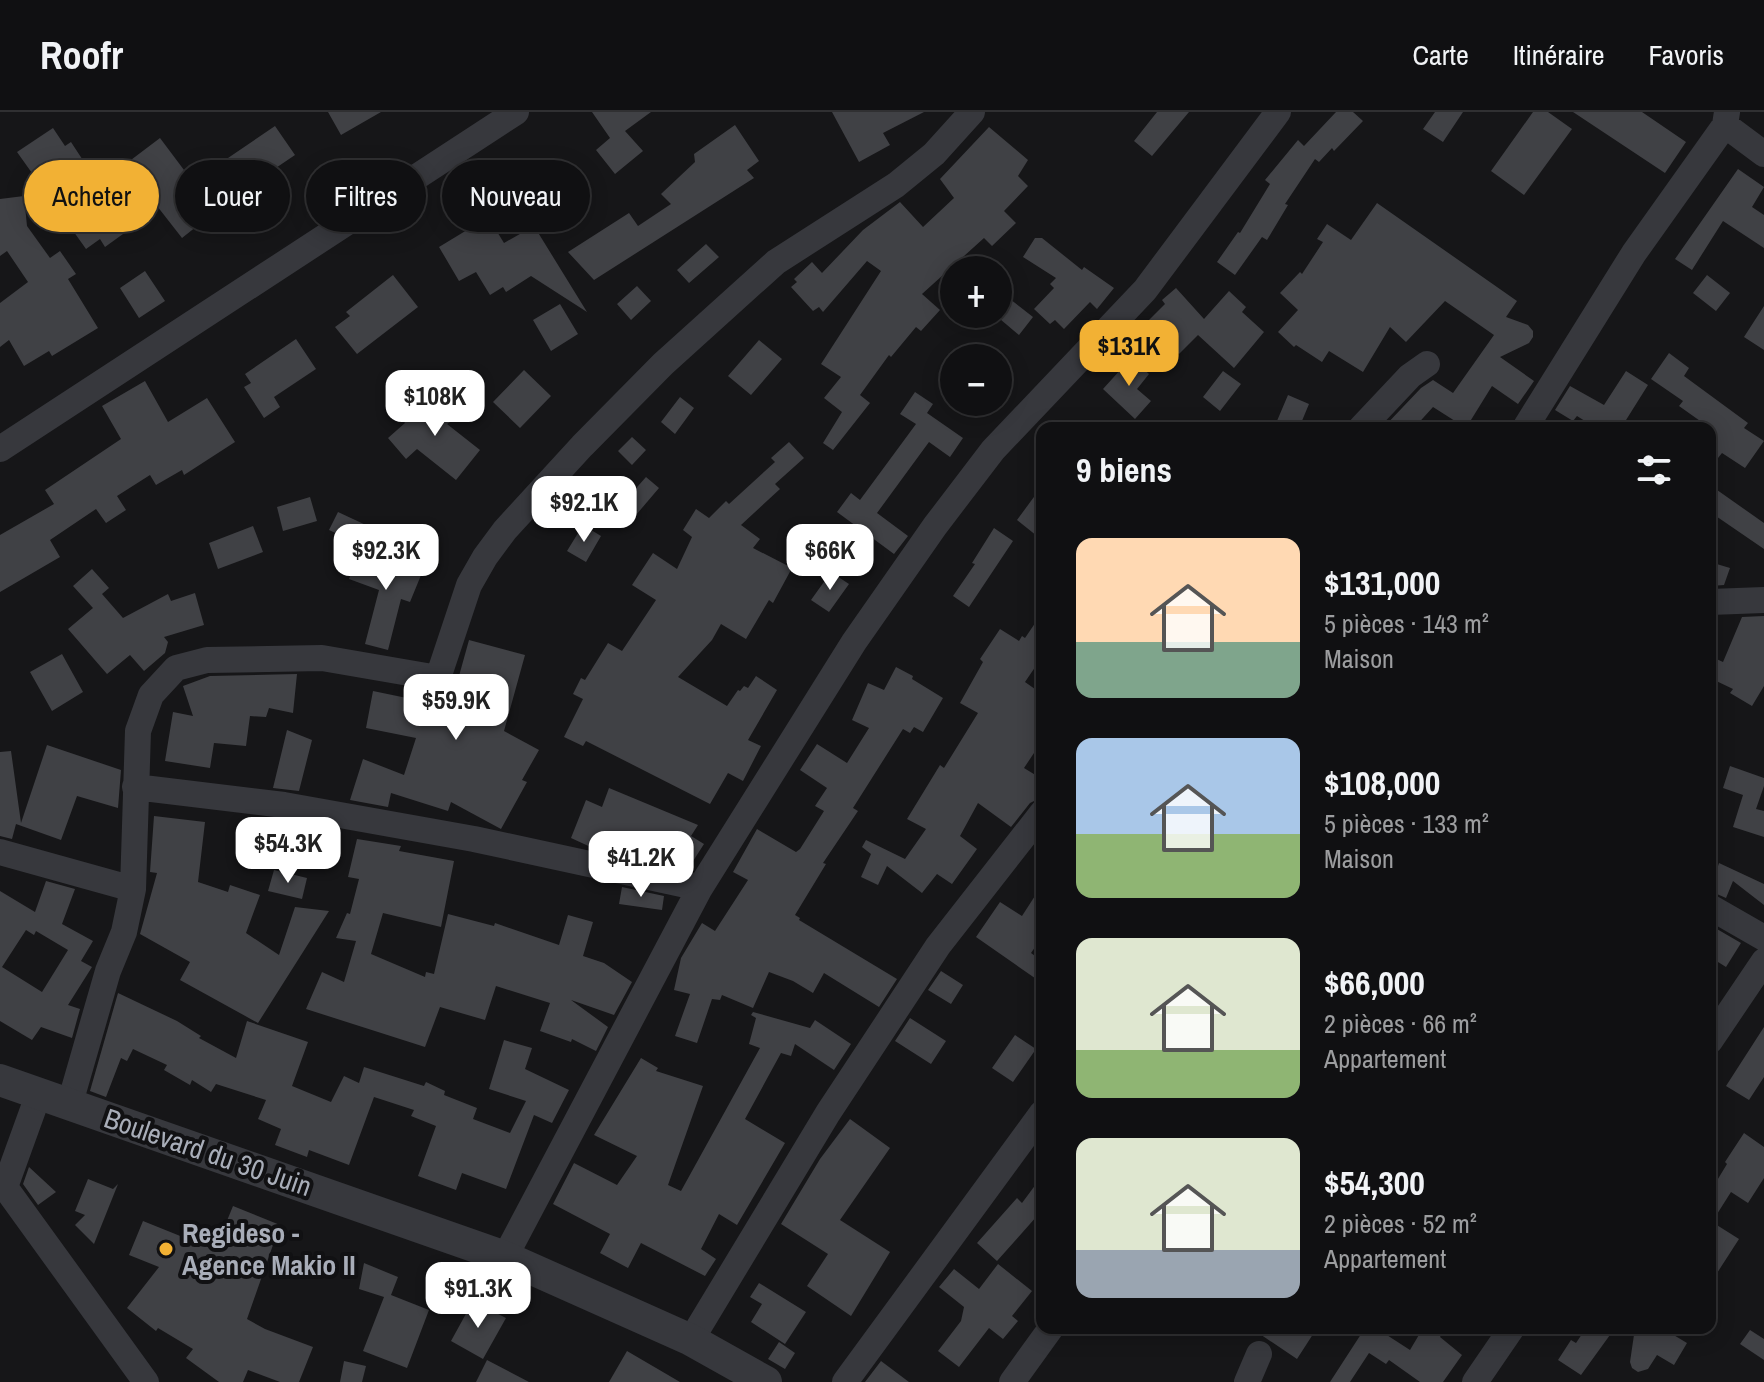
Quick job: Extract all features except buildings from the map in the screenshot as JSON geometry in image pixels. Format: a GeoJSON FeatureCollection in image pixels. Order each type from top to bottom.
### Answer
{"type":"FeatureCollection","features":[{"type":"Feature","properties":{"kind":"street"},"geometry":{"type":"LineString","coordinates":[[0,449],[516,112]]}},
{"type":"Feature","properties":{"kind":"street"},"geometry":{"type":"LineString","coordinates":[[70,1103],[108,971],[124,932],[133,889],[138,731],[151,695],[176,668],[207,660],[322,658],[438,678],[469,585],[485,557],[505,530],[582,446],[663,364],[776,262],[896,185],[934,154],[972,112]]}},
{"type":"Feature","properties":{"kind":"street"},"geometry":{"type":"LineString","coordinates":[[505,1257],[700,888],[854,642],[935,526],[993,450],[1145,290],[1278,112]]}},
{"type":"Feature","properties":{"kind":"street"},"geometry":{"type":"LineString","coordinates":[[1529,422],[1634,253],[1726,118],[1764,154]]}},
{"type":"Feature","properties":{"kind":"street"},"geometry":{"type":"LineString","coordinates":[[1367,422],[1410,376],[1427,364]]}},
{"type":"Feature","properties":{"kind":"street"},"geometry":{"type":"LineString","coordinates":[[1716,602],[1764,600]]}},
{"type":"Feature","properties":{"kind":"street"},"geometry":{"type":"LineString","coordinates":[[135,787],[284,805],[474,839],[700,888]]}},
{"type":"Feature","properties":{"kind":"street"},"geometry":{"type":"LineString","coordinates":[[691,1340],[828,1113],[938,946],[1036,821]]}},
{"type":"Feature","properties":{"kind":"street"},"geometry":{"type":"LineString","coordinates":[[0,852],[133,889]]}},
{"type":"Feature","properties":{"kind":"street"},"geometry":{"type":"LineString","coordinates":[[1716,910],[1764,938]]}},
{"type":"Feature","properties":{"kind":"street"},"geometry":{"type":"LineString","coordinates":[[1716,1032],[1764,961]]}},
{"type":"Feature","properties":{"kind":"street","name":"Boulevard du 30 Juin"},"geometry":{"type":"LineString","coordinates":[[0,1080],[505,1257],[691,1340],[766,1382]]}},
{"type":"Feature","properties":{"kind":"street"},"geometry":{"type":"LineString","coordinates":[[39,1093],[2,1187],[146,1382]]}},
{"type":"Feature","properties":{"kind":"street"},"geometry":{"type":"LineString","coordinates":[[845,1382],[1036,1121]]}},
{"type":"Feature","properties":{"kind":"street"},"geometry":{"type":"LineString","coordinates":[[1012,1382],[1047,1334]]}},
{"type":"Feature","properties":{"kind":"street"},"geometry":{"type":"LineString","coordinates":[[1475,1382],[1508,1334]]}},
{"type":"Feature","properties":{"kind":"street"},"geometry":{"type":"LineString","coordinates":[[1247,1382],[1259,1354]]}},
{"type":"Feature","properties":{"kind":"place","name":"Regideso - Agence Makio II"},"geometry":{"type":"Point","coordinates":[166,1249]}}]}
